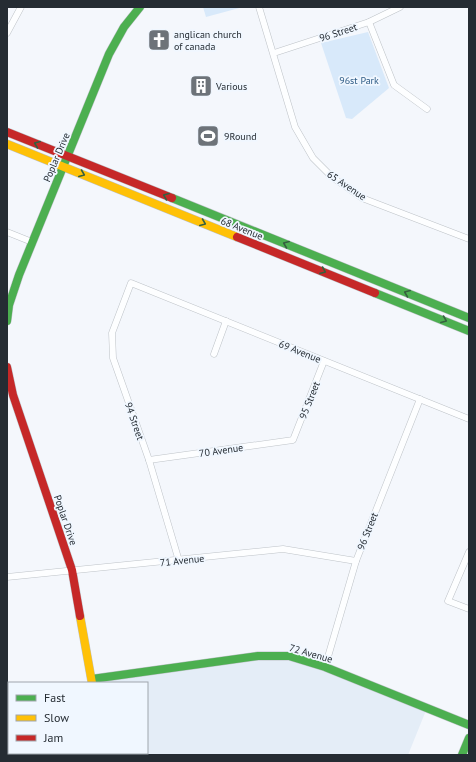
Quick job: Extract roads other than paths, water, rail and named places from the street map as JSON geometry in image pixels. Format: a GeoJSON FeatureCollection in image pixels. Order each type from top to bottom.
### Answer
{"type":"FeatureCollection","features":[{"type":"Feature","properties":{"kind":"street"},"geometry":{"type":"LineString","coordinates":[[7,33],[21,7]]}},
{"type":"Feature","properties":{"kind":"street","name":"Poplar Drive"},"geometry":{"type":"LineString","coordinates":[[7,321],[15,286],[32,242],[116,40],[140,7]]}},
{"type":"Feature","properties":{"kind":"street","name":"65 Avenue"},"geometry":{"type":"LineString","coordinates":[[259,7],[295,127],[313,158],[332,177],[362,198],[469,239]]}},
{"type":"Feature","properties":{"kind":"street","name":"96 Street"},"geometry":{"type":"LineString","coordinates":[[274,53],[369,22],[400,7]]}},
{"type":"Feature","properties":{"kind":"street"},"geometry":{"type":"LineString","coordinates":[[369,22],[394,85],[427,109]]}},
{"type":"Feature","properties":{"kind":"street","name":"68 Avenue"},"geometry":{"type":"LineString","coordinates":[[7,132],[469,318]]}},
{"type":"Feature","properties":{"kind":"street","name":"68 Avenue"},"geometry":{"type":"LineString","coordinates":[[7,144],[469,330]]}},
{"type":"Feature","properties":{"kind":"street"},"geometry":{"type":"LineString","coordinates":[[7,232],[32,242]]}},
{"type":"Feature","properties":{"kind":"street","name":"69 Avenue"},"geometry":{"type":"LineString","coordinates":[[131,283],[469,419]]}},
{"type":"Feature","properties":{"kind":"street","name":"94 Street"},"geometry":{"type":"LineString","coordinates":[[131,283],[112,333],[113,358],[149,460],[179,561]]}},
{"type":"Feature","properties":{"kind":"street"},"geometry":{"type":"LineString","coordinates":[[214,354],[226,322]]}},
{"type":"Feature","properties":{"kind":"street","name":"95 Street"},"geometry":{"type":"LineString","coordinates":[[293,440],[324,360]]}},
{"type":"Feature","properties":{"kind":"street","name":"Poplar Drive"},"geometry":{"type":"LineString","coordinates":[[7,367],[13,395],[72,570],[92,681]]}},
{"type":"Feature","properties":{"kind":"street","name":"96 Street"},"geometry":{"type":"LineString","coordinates":[[325,666],[356,561],[420,399]]}},
{"type":"Feature","properties":{"kind":"street","name":"70 Avenue"},"geometry":{"type":"LineString","coordinates":[[149,460],[293,440]]}},
{"type":"Feature","properties":{"kind":"street","name":"71 Avenue"},"geometry":{"type":"LineString","coordinates":[[7,577],[179,561],[283,549],[356,561]]}},
{"type":"Feature","properties":{"kind":"street"},"geometry":{"type":"LineString","coordinates":[[469,552],[448,601],[469,609]]}},
{"type":"Feature","properties":{"kind":"street","name":"72 Avenue"},"geometry":{"type":"LineString","coordinates":[[92,681],[274,655],[290,656],[325,666],[469,725]]}},
{"type":"Feature","properties":{"kind":"street"},"geometry":{"type":"LineString","coordinates":[[462,755],[469,738]]}},
{"type":"Feature","properties":{"kind":"place","name":"anglican church of canada"},"geometry":{"type":"Point","coordinates":[159,40]}},
{"type":"Feature","properties":{"kind":"place","name":"Various"},"geometry":{"type":"Point","coordinates":[201,86]}},
{"type":"Feature","properties":{"kind":"place","name":"9Round"},"geometry":{"type":"Point","coordinates":[208,136]}},
{"type":"Feature","properties":{"kind":"park label","name":"96st Park"},"geometry":{"type":"Point","coordinates":[359,80]}}]}
